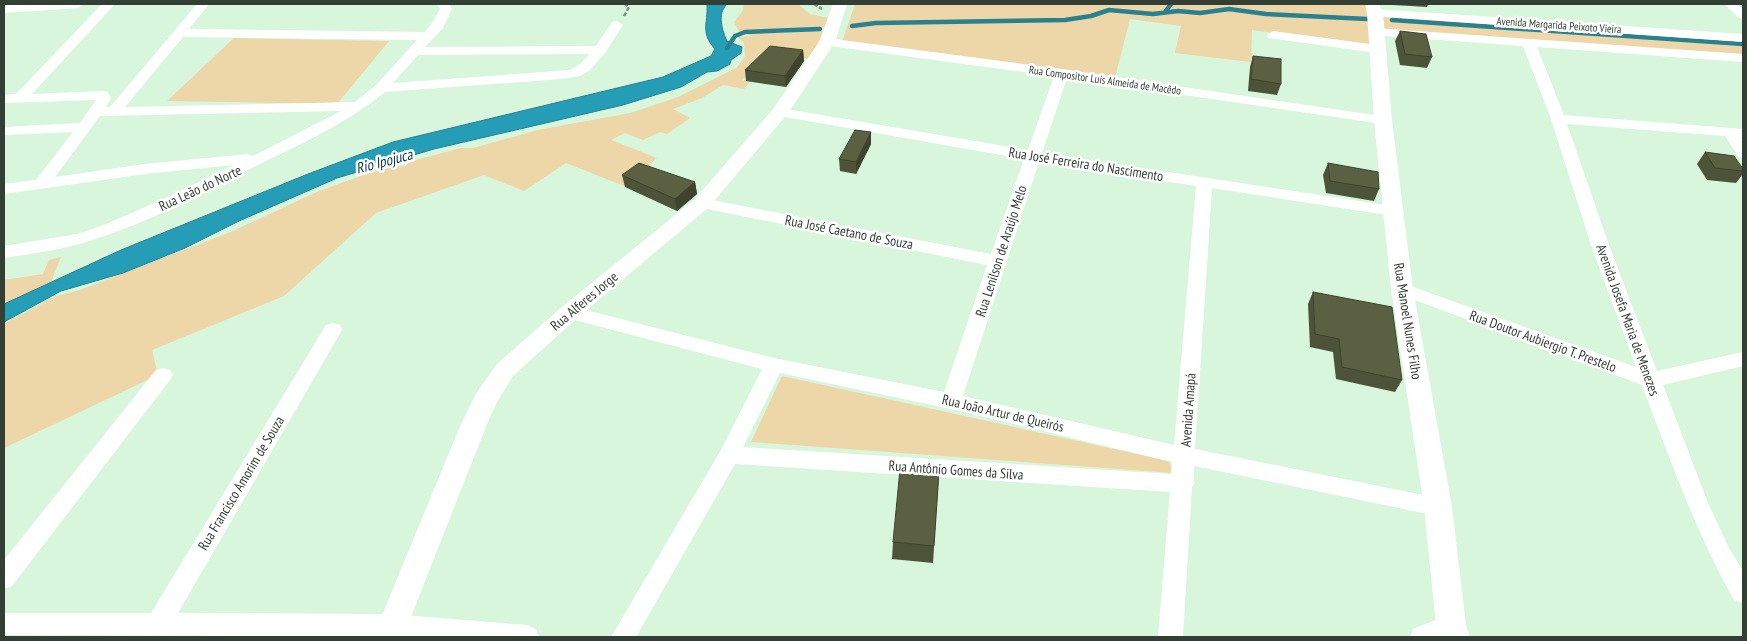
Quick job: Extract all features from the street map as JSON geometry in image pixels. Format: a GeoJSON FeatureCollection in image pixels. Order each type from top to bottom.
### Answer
{"type":"FeatureCollection","features":[{"type":"Feature","properties":{"kind":"street"},"geometry":{"type":"LineString","coordinates":[[7,11],[78,4]]}},
{"type":"Feature","properties":{"kind":"street"},"geometry":{"type":"LineString","coordinates":[[20,98],[109,4]]}},
{"type":"Feature","properties":{"kind":"street"},"geometry":{"type":"LineString","coordinates":[[115,110],[203,4]]}},
{"type":"Feature","properties":{"kind":"street","name":"Rua Leão do Norte"},"geometry":{"type":"LineString","coordinates":[[4,252],[79,240],[110,229],[172,202],[325,126],[359,106],[381,88],[443,18],[446,9],[443,4]]}},
{"type":"Feature","properties":{"kind":"street","name":"Rua Alferes Jorge"},"geometry":{"type":"LineString","coordinates":[[390,632],[486,399],[505,370],[570,312],[702,203],[780,112],[827,42],[840,4]]}},
{"type":"Feature","properties":{"kind":"street"},"geometry":{"type":"LineString","coordinates":[[1730,4],[1743,16]]}},
{"type":"Feature","properties":{"kind":"street"},"geometry":{"type":"LineString","coordinates":[[1273,35],[1375,24]]}},
{"type":"Feature","properties":{"kind":"street","name":"Avenida Margarida Peixoto Vieira"},"geometry":{"type":"LineString","coordinates":[[1375,24],[1743,38]]}},
{"type":"Feature","properties":{"kind":"street","name":"Avenida Margarida Peixoto Vieira"},"geometry":{"type":"LineString","coordinates":[[1375,24],[1528,42],[1743,58]]}},
{"type":"Feature","properties":{"kind":"street","name":"Rua Manoel Nunes Filho"},"geometry":{"type":"LineString","coordinates":[[1375,24],[1383,120],[1402,289],[1438,507],[1453,631]]}},
{"type":"Feature","properties":{"kind":"street"},"geometry":{"type":"LineString","coordinates":[[381,88],[561,75],[578,72],[600,50],[618,25]]}},
{"type":"Feature","properties":{"kind":"street"},"geometry":{"type":"LineString","coordinates":[[180,33],[429,36]]}},
{"type":"Feature","properties":{"kind":"street","name":"Rua Compositor Luís Almeida de Macêdo"},"geometry":{"type":"LineString","coordinates":[[827,42],[1062,73],[1383,120]]}},
{"type":"Feature","properties":{"kind":"street","name":"Avenida Josefa Maria de Menezes"},"geometry":{"type":"LineString","coordinates":[[1528,42],[1558,119],[1600,245],[1697,503],[1721,555],[1743,592]]}},
{"type":"Feature","properties":{"kind":"street"},"geometry":{"type":"LineString","coordinates":[[414,51],[600,50]]}},
{"type":"Feature","properties":{"kind":"street","name":"Rua Lenilson de Araújo Melo"},"geometry":{"type":"LineString","coordinates":[[951,401],[1032,156],[1062,73]]}},
{"type":"Feature","properties":{"kind":"street"},"geometry":{"type":"LineString","coordinates":[[4,99],[100,94],[104,98],[96,112],[42,183]]}},
{"type":"Feature","properties":{"kind":"street"},"geometry":{"type":"LineString","coordinates":[[96,112],[115,110],[359,106]]}},
{"type":"Feature","properties":{"kind":"street","name":"Rua José Ferreira do Nascimento"},"geometry":{"type":"LineString","coordinates":[[780,112],[1032,156],[1393,211]]}},
{"type":"Feature","properties":{"kind":"street"},"geometry":{"type":"LineString","coordinates":[[1558,119],[1737,133],[1743,153]]}},
{"type":"Feature","properties":{"kind":"street"},"geometry":{"type":"LineString","coordinates":[[4,131],[84,127]]}},
{"type":"Feature","properties":{"kind":"street"},"geometry":{"type":"LineString","coordinates":[[4,189],[145,169],[262,158]]}},
{"type":"Feature","properties":{"kind":"street","name":"Avenida Amapá"},"geometry":{"type":"LineString","coordinates":[[1170,637],[1183,484],[1204,183]]}},
{"type":"Feature","properties":{"kind":"street","name":"Rua José Caetano de Souza"},"geometry":{"type":"LineString","coordinates":[[702,203],[997,262]]}},
{"type":"Feature","properties":{"kind":"street","name":"Rua Doutor Aubiergio T. Prestelo"},"geometry":{"type":"LineString","coordinates":[[1402,289],[1650,380]]}},
{"type":"Feature","properties":{"kind":"street","name":"Rua João Artur de Queirós"},"geometry":{"type":"LineString","coordinates":[[570,312],[774,365],[951,401],[1185,456],[1438,507]]}},
{"type":"Feature","properties":{"kind":"street","name":"Rua Francisco Amorim de Souza"},"geometry":{"type":"LineString","coordinates":[[153,631],[333,330]]}},
{"type":"Feature","properties":{"kind":"street"},"geometry":{"type":"LineString","coordinates":[[1650,380],[1743,359]]}},
{"type":"Feature","properties":{"kind":"street"},"geometry":{"type":"LineString","coordinates":[[623,637],[729,455],[774,365]]}},
{"type":"Feature","properties":{"kind":"street"},"geometry":{"type":"LineString","coordinates":[[4,578],[163,375]]}},
{"type":"Feature","properties":{"kind":"street","name":"Rua Antônio Gomes da Silva"},"geometry":{"type":"LineString","coordinates":[[729,455],[1183,484]]}},
{"type":"Feature","properties":{"kind":"street"},"geometry":{"type":"LineString","coordinates":[[4,624],[153,631],[390,632],[527,637]]}},
{"type":"Feature","properties":{"kind":"street"},"geometry":{"type":"LineString","coordinates":[[1422,637],[1453,631]]}},
{"type":"Feature","properties":{"kind":"shaded area"},"geometry":{"type":"Polygon","coordinates":[[[742,4],[798,4],[810,14],[833,19],[830,27],[739,32],[734,22],[742,12],[744,6],[742,4]]]}},
{"type":"Feature","properties":{"kind":"shaded area"},"geometry":{"type":"Polygon","coordinates":[[[855,4],[1367,4],[1370,13],[1373,46],[1252,30],[1251,62],[1175,53],[1181,26],[1130,19],[1115,77],[842,42],[855,4]]]}},
{"type":"Feature","properties":{"kind":"shaded area"},"geometry":{"type":"Polygon","coordinates":[[[1381,16],[1743,42],[1743,56],[1383,30],[1381,16]]]}},
{"type":"Feature","properties":{"kind":"shaded area"},"geometry":{"type":"Polygon","coordinates":[[[828,30],[810,59],[770,55],[742,80],[750,82],[744,89],[723,85],[702,98],[673,109],[690,118],[667,134],[660,132],[643,140],[625,133],[611,140],[657,158],[624,186],[566,163],[524,191],[484,175],[376,213],[284,296],[152,350],[158,375],[4,448],[4,324],[56,296],[80,290],[233,231],[319,191],[361,176],[383,169],[405,166],[412,161],[461,148],[473,148],[538,130],[630,113],[678,97],[736,68],[745,57],[744,43],[738,37],[751,36],[747,33],[828,30]]]}},
{"type":"Feature","properties":{"kind":"shaded area"},"geometry":{"type":"Polygon","coordinates":[[[234,38],[389,41],[337,104],[167,101],[234,38]]]}},
{"type":"Feature","properties":{"kind":"shaded area"},"geometry":{"type":"Polygon","coordinates":[[[61,257],[51,282],[4,304],[4,280],[43,274],[49,260],[61,257]]]}},
{"type":"Feature","properties":{"kind":"shaded area"},"geometry":{"type":"Polygon","coordinates":[[[782,376],[1169,461],[1173,473],[751,442],[782,376]]]}},
{"type":"Feature","properties":{"kind":"water","name":"Rio Ipojuca"},"geometry":{"type":"Polygon","coordinates":[[[707,4],[727,4],[721,17],[723,32],[727,41],[742,47],[741,53],[731,60],[730,64],[717,71],[707,72],[681,87],[623,105],[434,149],[337,178],[239,221],[185,248],[123,273],[61,291],[4,322],[4,304],[121,250],[308,174],[393,142],[663,77],[711,56],[715,49],[706,33],[707,4]]]}},
{"type":"Feature","properties":{"kind":"building"},"geometry":{"type":"Polygon","coordinates":[[[1400,31],[1426,34],[1432,57],[1405,54],[1400,31]]]}},
{"type":"Feature","properties":{"kind":"building"},"geometry":{"type":"Polygon","coordinates":[[[770,46],[803,50],[785,76],[745,70],[770,46]]]}},
{"type":"Feature","properties":{"kind":"building"},"geometry":{"type":"Polygon","coordinates":[[[1253,56],[1281,59],[1281,84],[1251,79],[1253,56]]]}},
{"type":"Feature","properties":{"kind":"building"},"geometry":{"type":"Polygon","coordinates":[[[855,130],[871,132],[856,162],[839,159],[855,130]]]}},
{"type":"Feature","properties":{"kind":"building"},"geometry":{"type":"Polygon","coordinates":[[[1705,152],[1734,156],[1743,171],[1715,168],[1705,152]]]}},
{"type":"Feature","properties":{"kind":"building"},"geometry":{"type":"Polygon","coordinates":[[[639,163],[695,182],[675,199],[622,175],[639,163]]]}},
{"type":"Feature","properties":{"kind":"building"},"geometry":{"type":"Polygon","coordinates":[[[1328,163],[1378,172],[1379,189],[1330,181],[1328,163]]]}},
{"type":"Feature","properties":{"kind":"building"},"geometry":{"type":"Polygon","coordinates":[[[1313,292],[1392,307],[1402,380],[1342,367],[1339,339],[1315,334],[1313,292]]]}},
{"type":"Feature","properties":{"kind":"building"},"geometry":{"type":"Polygon","coordinates":[[[900,469],[939,472],[934,546],[893,542],[900,469]]]}},
{"type":"Feature","properties":{"kind":"waterway"},"geometry":{"type":"LineString","coordinates":[[1165,12],[1171,4]]}},
{"type":"Feature","properties":{"kind":"waterway"},"geometry":{"type":"LineString","coordinates":[[852,26],[876,23],[1065,20],[1091,16],[1109,10],[1153,14],[1178,11],[1200,13],[1229,9],[1266,14],[1367,19]]}},
{"type":"Feature","properties":{"kind":"waterway"},"geometry":{"type":"LineString","coordinates":[[1392,20],[1743,44]]}},
{"type":"Feature","properties":{"kind":"waterway"},"geometry":{"type":"LineString","coordinates":[[727,48],[735,36],[745,32],[820,29]]}}]}
